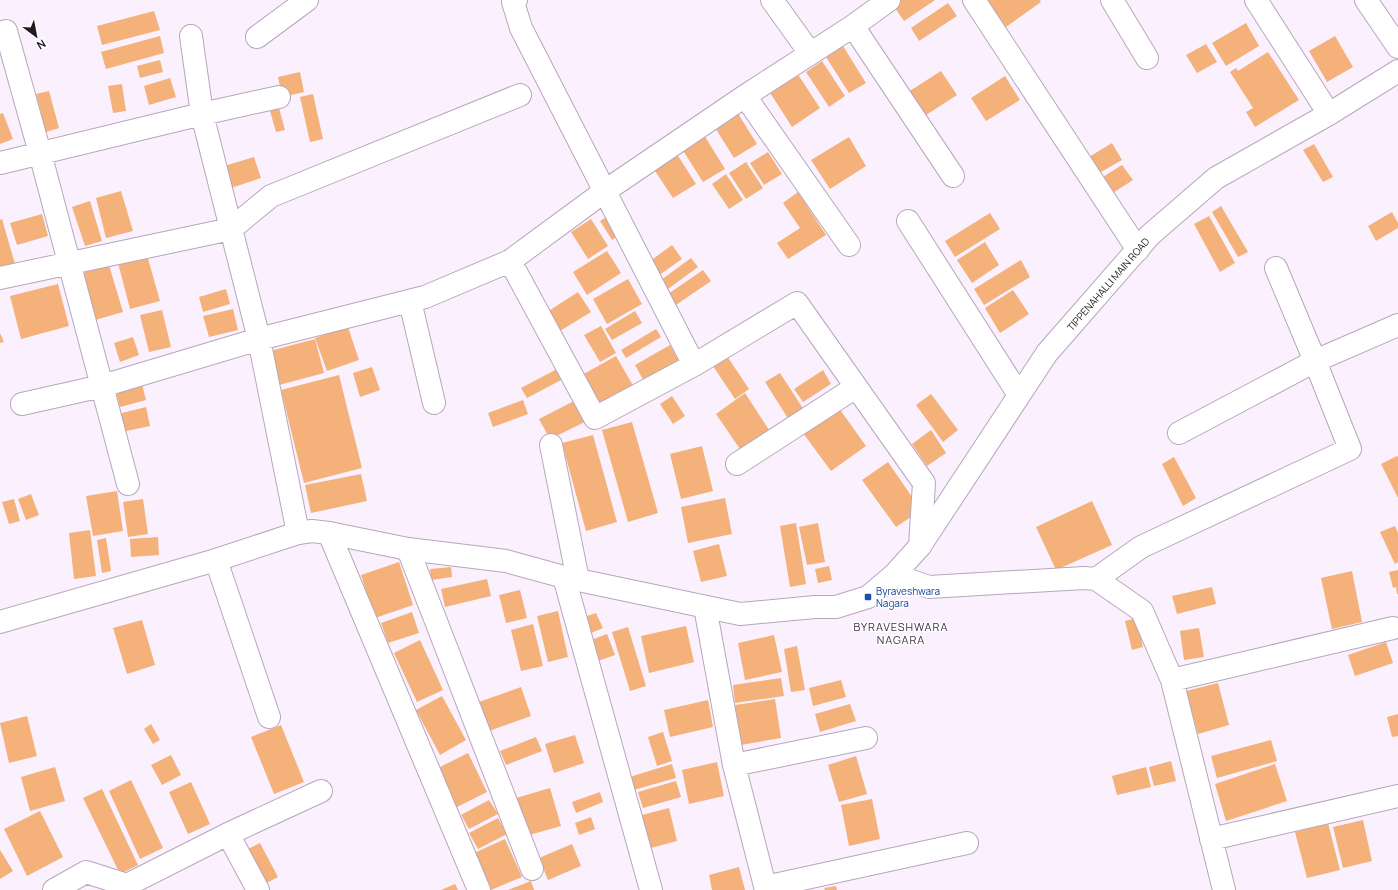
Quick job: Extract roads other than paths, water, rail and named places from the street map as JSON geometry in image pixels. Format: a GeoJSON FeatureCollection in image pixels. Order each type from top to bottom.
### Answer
{"type":"FeatureCollection","features":[{"type":"Feature","properties":{"kind":"street"},"geometry":{"type":"LineString","coordinates":[[257,37],[307,0]]}},
{"type":"Feature","properties":{"kind":"street"},"geometry":{"type":"LineString","coordinates":[[516,0],[513,2],[521,28],[694,365]]}},
{"type":"Feature","properties":{"kind":"street"},"geometry":{"type":"LineString","coordinates":[[772,0],[810,53]]}},
{"type":"Feature","properties":{"kind":"street"},"geometry":{"type":"LineString","coordinates":[[22,404],[102,386],[259,339],[425,297],[510,261],[605,191],[745,96],[853,26],[888,0]]}},
{"type":"Feature","properties":{"kind":"street"},"geometry":{"type":"LineString","coordinates":[[974,0],[1138,250]]}},
{"type":"Feature","properties":{"kind":"street"},"geometry":{"type":"LineString","coordinates":[[1112,0],[1147,58]]}},
{"type":"Feature","properties":{"kind":"street"},"geometry":{"type":"LineString","coordinates":[[1256,0],[1329,114]]}},
{"type":"Feature","properties":{"kind":"street"},"geometry":{"type":"LineString","coordinates":[[1366,0],[1398,47]]}},
{"type":"Feature","properties":{"kind":"street"},"geometry":{"type":"LineString","coordinates":[[853,26],[953,176]]}},
{"type":"Feature","properties":{"kind":"street"},"geometry":{"type":"LineString","coordinates":[[6,31],[128,484]]}},
{"type":"Feature","properties":{"kind":"street"},"geometry":{"type":"LineString","coordinates":[[191,36],[202,114],[259,339],[298,533]]}},
{"type":"Feature","properties":{"kind":"street","name":"TIPPENAHALLI MAIN ROAD"},"geometry":{"type":"LineString","coordinates":[[0,622],[216,560],[298,533],[312,531],[328,532],[408,549],[506,561],[571,578],[740,614],[815,607],[836,607],[868,597],[894,575],[920,546],[1047,353],[1150,235],[1216,178],[1329,114],[1398,71]]}},
{"type":"Feature","properties":{"kind":"street"},"geometry":{"type":"LineString","coordinates":[[0,278],[69,265],[231,230],[271,196],[520,95]]}},
{"type":"Feature","properties":{"kind":"street"},"geometry":{"type":"LineString","coordinates":[[745,96],[849,245]]}},
{"type":"Feature","properties":{"kind":"street"},"geometry":{"type":"LineString","coordinates":[[0,163],[279,97]]}},
{"type":"Feature","properties":{"kind":"street"},"geometry":{"type":"LineString","coordinates":[[908,221],[1019,395]]}},
{"type":"Feature","properties":{"kind":"street"},"geometry":{"type":"LineString","coordinates":[[510,261],[595,418],[694,365],[797,303],[924,483],[920,546]]}},
{"type":"Feature","properties":{"kind":"street"},"geometry":{"type":"LineString","coordinates":[[1096,579],[1141,547],[1350,449],[1316,361],[1276,268]]}},
{"type":"Feature","properties":{"kind":"street"},"geometry":{"type":"LineString","coordinates":[[410,301],[434,403]]}},
{"type":"Feature","properties":{"kind":"street"},"geometry":{"type":"LineString","coordinates":[[1178,433],[1316,361],[1398,325]]}},
{"type":"Feature","properties":{"kind":"street"},"geometry":{"type":"LineString","coordinates":[[737,464],[856,387]]}},
{"type":"Feature","properties":{"kind":"street"},"geometry":{"type":"LineString","coordinates":[[551,445],[571,578],[651,890]]}},
{"type":"Feature","properties":{"kind":"street"},"geometry":{"type":"LineString","coordinates":[[328,532],[479,890]]}},
{"type":"Feature","properties":{"kind":"street"},"geometry":{"type":"LineString","coordinates":[[408,549],[532,869]]}},
{"type":"Feature","properties":{"kind":"street"},"geometry":{"type":"LineString","coordinates":[[216,560],[269,717]]}},
{"type":"Feature","properties":{"kind":"street"},"geometry":{"type":"LineString","coordinates":[[894,575],[929,587],[1084,578],[1096,579],[1142,611],[1172,680],[1224,890]]}},
{"type":"Feature","properties":{"kind":"street"},"geometry":{"type":"LineString","coordinates":[[705,607],[734,765],[766,888],[967,843]]}},
{"type":"Feature","properties":{"kind":"street"},"geometry":{"type":"LineString","coordinates":[[1172,680],[1393,628]]}},
{"type":"Feature","properties":{"kind":"street"},"geometry":{"type":"LineString","coordinates":[[734,765],[866,738]]}},
{"type":"Feature","properties":{"kind":"street"},"geometry":{"type":"LineString","coordinates":[[54,890],[86,872],[128,887],[228,834],[320,791]]}},
{"type":"Feature","properties":{"kind":"street"},"geometry":{"type":"LineString","coordinates":[[1211,839],[1398,796]]}},
{"type":"Feature","properties":{"kind":"street"},"geometry":{"type":"LineString","coordinates":[[228,834],[258,890]]}},
{"type":"Feature","properties":{"kind":"place","name":"Byraveshwara Nagara"},"geometry":{"type":"Point","coordinates":[868,597]}},
{"type":"Feature","properties":{"kind":"district","name":"BYRAVESHWARA NAGARA"},"geometry":{"type":"Point","coordinates":[901,632]}}]}
